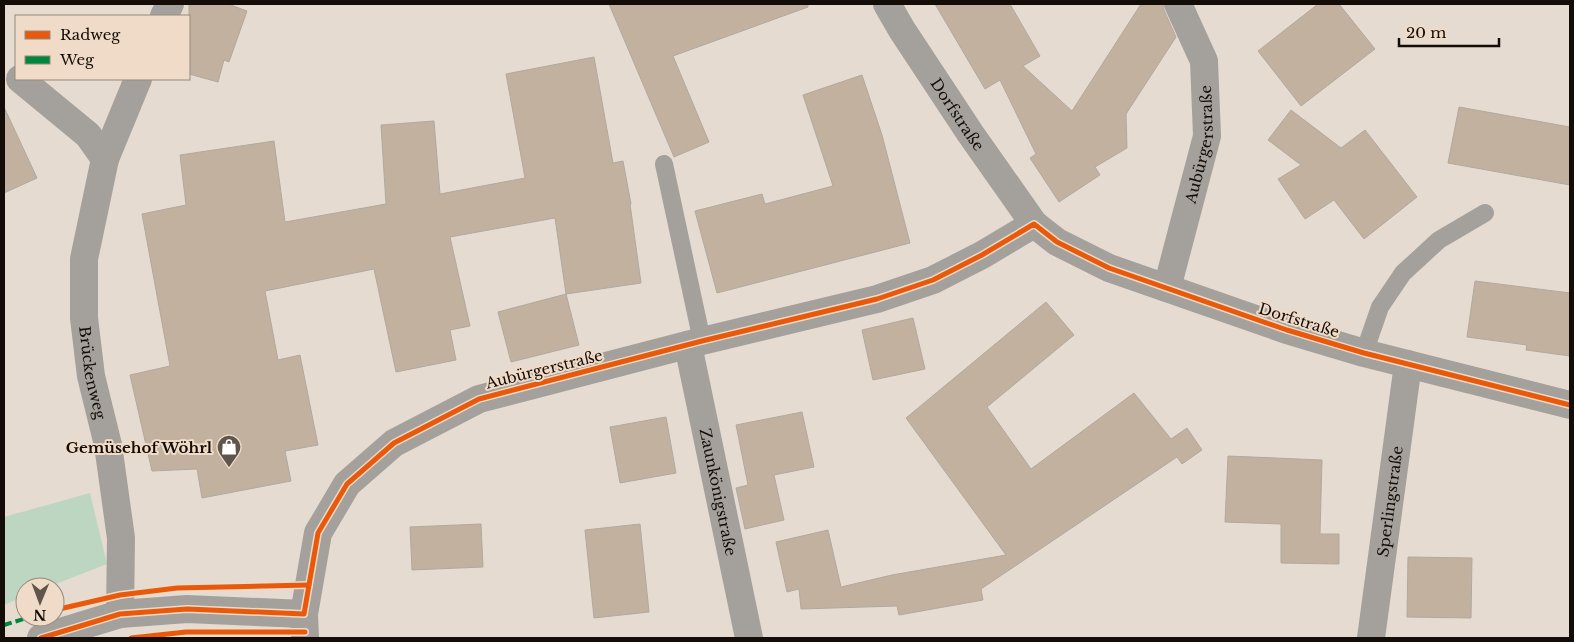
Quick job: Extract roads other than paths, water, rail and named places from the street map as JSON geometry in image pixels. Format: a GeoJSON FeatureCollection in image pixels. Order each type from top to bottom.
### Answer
{"type":"FeatureCollection","features":[{"type":"Feature","properties":{"kind":"street","name":"Dorfstraße"},"geometry":{"type":"LineString","coordinates":[[888,4],[902,30],[965,126],[1034,224],[1057,242],[1109,268],[1278,327],[1364,353],[1570,405]]}},
{"type":"Feature","properties":{"kind":"street","name":"Aubürgerstraße"},"geometry":{"type":"LineString","coordinates":[[1167,288],[1207,136],[1204,61],[1178,4]]}},
{"type":"Feature","properties":{"kind":"street"},"geometry":{"type":"LineString","coordinates":[[4,63],[6,68],[15,75]]}},
{"type":"Feature","properties":{"kind":"street"},"geometry":{"type":"LineString","coordinates":[[21,80],[88,135],[105,160]]}},
{"type":"Feature","properties":{"kind":"street","name":"Brückenweg"},"geometry":{"type":"LineString","coordinates":[[120,614],[121,538],[108,445],[91,376],[84,318],[84,259],[105,160],[138,80]]}},
{"type":"Feature","properties":{"kind":"street","name":"Aubürgerstraße"},"geometry":{"type":"LineString","coordinates":[[41,638],[120,614],[188,609],[304,626],[318,533],[347,484],[394,443],[479,399],[695,343],[877,299],[924,283],[982,256],[1034,224]]}},
{"type":"Feature","properties":{"kind":"street","name":"Zaunkönigstraße"},"geometry":{"type":"LineString","coordinates":[[695,343],[749,638]]}},
{"type":"Feature","properties":{"kind":"street","name":"Sperlingstraße"},"geometry":{"type":"LineString","coordinates":[[1371,638],[1408,364]]}},
{"type":"Feature","properties":{"kind":"lane"},"geometry":{"type":"LineString","coordinates":[[664,164],[695,343]]}},
{"type":"Feature","properties":{"kind":"lane"},"geometry":{"type":"LineString","coordinates":[[1364,353],[1380,307],[1403,273],[1439,240],[1485,213]]}},
{"type":"Feature","properties":{"kind":"place","name":"Gemüsehof Wöhrl"},"geometry":{"type":"Point","coordinates":[229,468]}}]}
